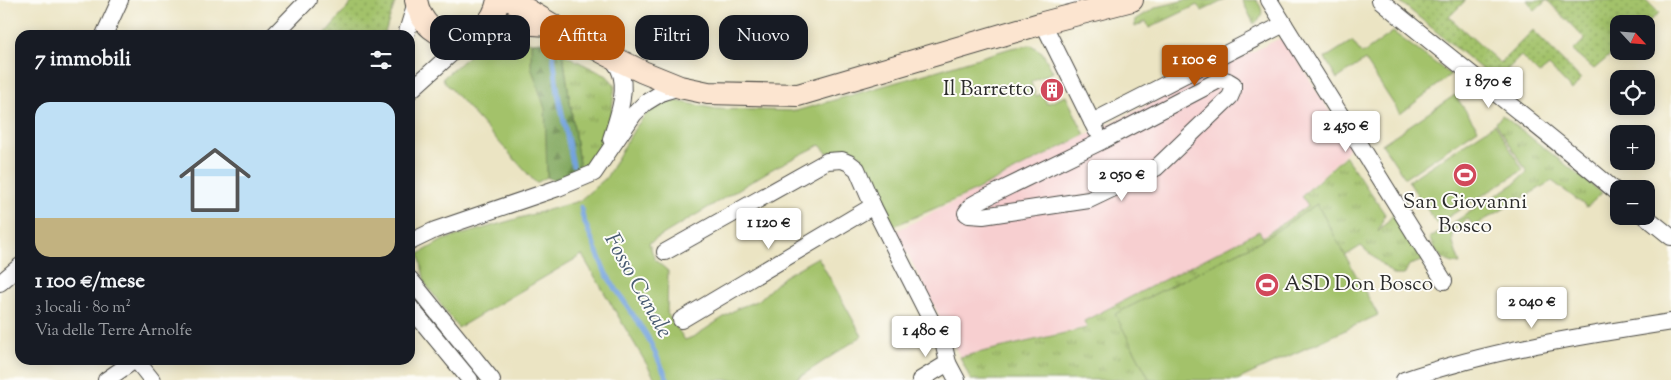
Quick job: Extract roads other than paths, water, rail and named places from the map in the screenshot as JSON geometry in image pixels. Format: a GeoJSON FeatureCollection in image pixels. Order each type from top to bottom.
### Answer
{"type":"FeatureCollection","features":[{"type":"Feature","properties":{"kind":"street"},"geometry":{"type":"LineString","coordinates":[[106,30],[120,0]]}},
{"type":"Feature","properties":{"kind":"street"},"geometry":{"type":"LineString","coordinates":[[279,30],[308,0]]}},
{"type":"Feature","properties":{"kind":"street"},"geometry":{"type":"LineString","coordinates":[[494,15],[498,0]]}},
{"type":"Feature","properties":{"kind":"street"},"geometry":{"type":"LineString","coordinates":[[511,0],[540,18]]}},
{"type":"Feature","properties":{"kind":"street"},"geometry":{"type":"LineString","coordinates":[[536,0],[546,15]]}},
{"type":"Feature","properties":{"kind":"street"},"geometry":{"type":"LineString","coordinates":[[620,60],[680,87],[708,93],[798,95],[1043,23],[1132,0]]}},
{"type":"Feature","properties":{"kind":"street"},"geometry":{"type":"LineString","coordinates":[[1269,0],[1444,281]]}},
{"type":"Feature","properties":{"kind":"street"},"geometry":{"type":"LineString","coordinates":[[1380,0],[1610,186]]}},
{"type":"Feature","properties":{"kind":"street"},"geometry":{"type":"LineString","coordinates":[[416,1],[421,16],[430,28]]}},
{"type":"Feature","properties":{"kind":"street"},"geometry":{"type":"LineString","coordinates":[[407,30],[416,1]]}},
{"type":"Feature","properties":{"kind":"street"},"geometry":{"type":"LineString","coordinates":[[1043,23],[1102,141]]}},
{"type":"Feature","properties":{"kind":"street"},"geometry":{"type":"LineString","coordinates":[[1092,122],[1284,24]]}},
{"type":"Feature","properties":{"kind":"street"},"geometry":{"type":"LineString","coordinates":[[415,87],[445,60]]}},
{"type":"Feature","properties":{"kind":"street"},"geometry":{"type":"LineString","coordinates":[[605,158],[619,114],[623,91],[620,70],[612,60]]}},
{"type":"Feature","properties":{"kind":"street"},"geometry":{"type":"LineString","coordinates":[[1221,80],[1228,80],[1233,84],[1234,90],[1230,97],[1156,168],[1090,200],[983,216],[966,213],[979,201],[1102,141],[1221,80]]}},
{"type":"Feature","properties":{"kind":"street"},"geometry":{"type":"LineString","coordinates":[[415,240],[435,230],[558,188],[594,173],[634,114],[645,103],[663,92],[680,87]]}},
{"type":"Feature","properties":{"kind":"street"},"geometry":{"type":"LineString","coordinates":[[665,252],[827,161],[842,160],[849,163],[857,169],[873,206],[944,346],[948,363],[957,380]]}},
{"type":"Feature","properties":{"kind":"street"},"geometry":{"type":"LineString","coordinates":[[681,320],[873,206]]}},
{"type":"Feature","properties":{"kind":"street"},"geometry":{"type":"LineString","coordinates":[[1655,224],[1671,237]]}},
{"type":"Feature","properties":{"kind":"street"},"geometry":{"type":"LineString","coordinates":[[0,283],[15,269]]}},
{"type":"Feature","properties":{"kind":"street"},"geometry":{"type":"LineString","coordinates":[[415,285],[492,380]]}},
{"type":"Feature","properties":{"kind":"street"},"geometry":{"type":"LineString","coordinates":[[415,313],[470,380]]}},
{"type":"Feature","properties":{"kind":"street"},"geometry":{"type":"LineString","coordinates":[[1404,380],[1480,358],[1554,340],[1671,322]]}},
{"type":"Feature","properties":{"kind":"street"},"geometry":{"type":"LineString","coordinates":[[920,380],[948,363]]}},
{"type":"Feature","properties":{"kind":"street"},"geometry":{"type":"LineString","coordinates":[[106,380],[128,365]]}},
{"type":"Feature","properties":{"kind":"street"},"geometry":{"type":"LineString","coordinates":[[139,365],[152,380]]}},
{"type":"Feature","properties":{"kind":"waterway","name":"Fosso Canale"},"geometry":{"type":"LineString","coordinates":[[554,60],[558,94],[573,165]]}},
{"type":"Feature","properties":{"kind":"waterway","name":"Fosso Canale"},"geometry":{"type":"LineString","coordinates":[[581,207],[583,218],[606,274],[647,336],[668,380]]}},
{"type":"Feature","properties":{"kind":"place","name":"Il Barretto"},"geometry":{"type":"Point","coordinates":[1052,90]}},
{"type":"Feature","properties":{"kind":"place","name":"San Giovanni Bosco"},"geometry":{"type":"Point","coordinates":[1465,175]}},
{"type":"Feature","properties":{"kind":"place","name":"ASD Don Bosco"},"geometry":{"type":"Point","coordinates":[1267,285]}}]}
